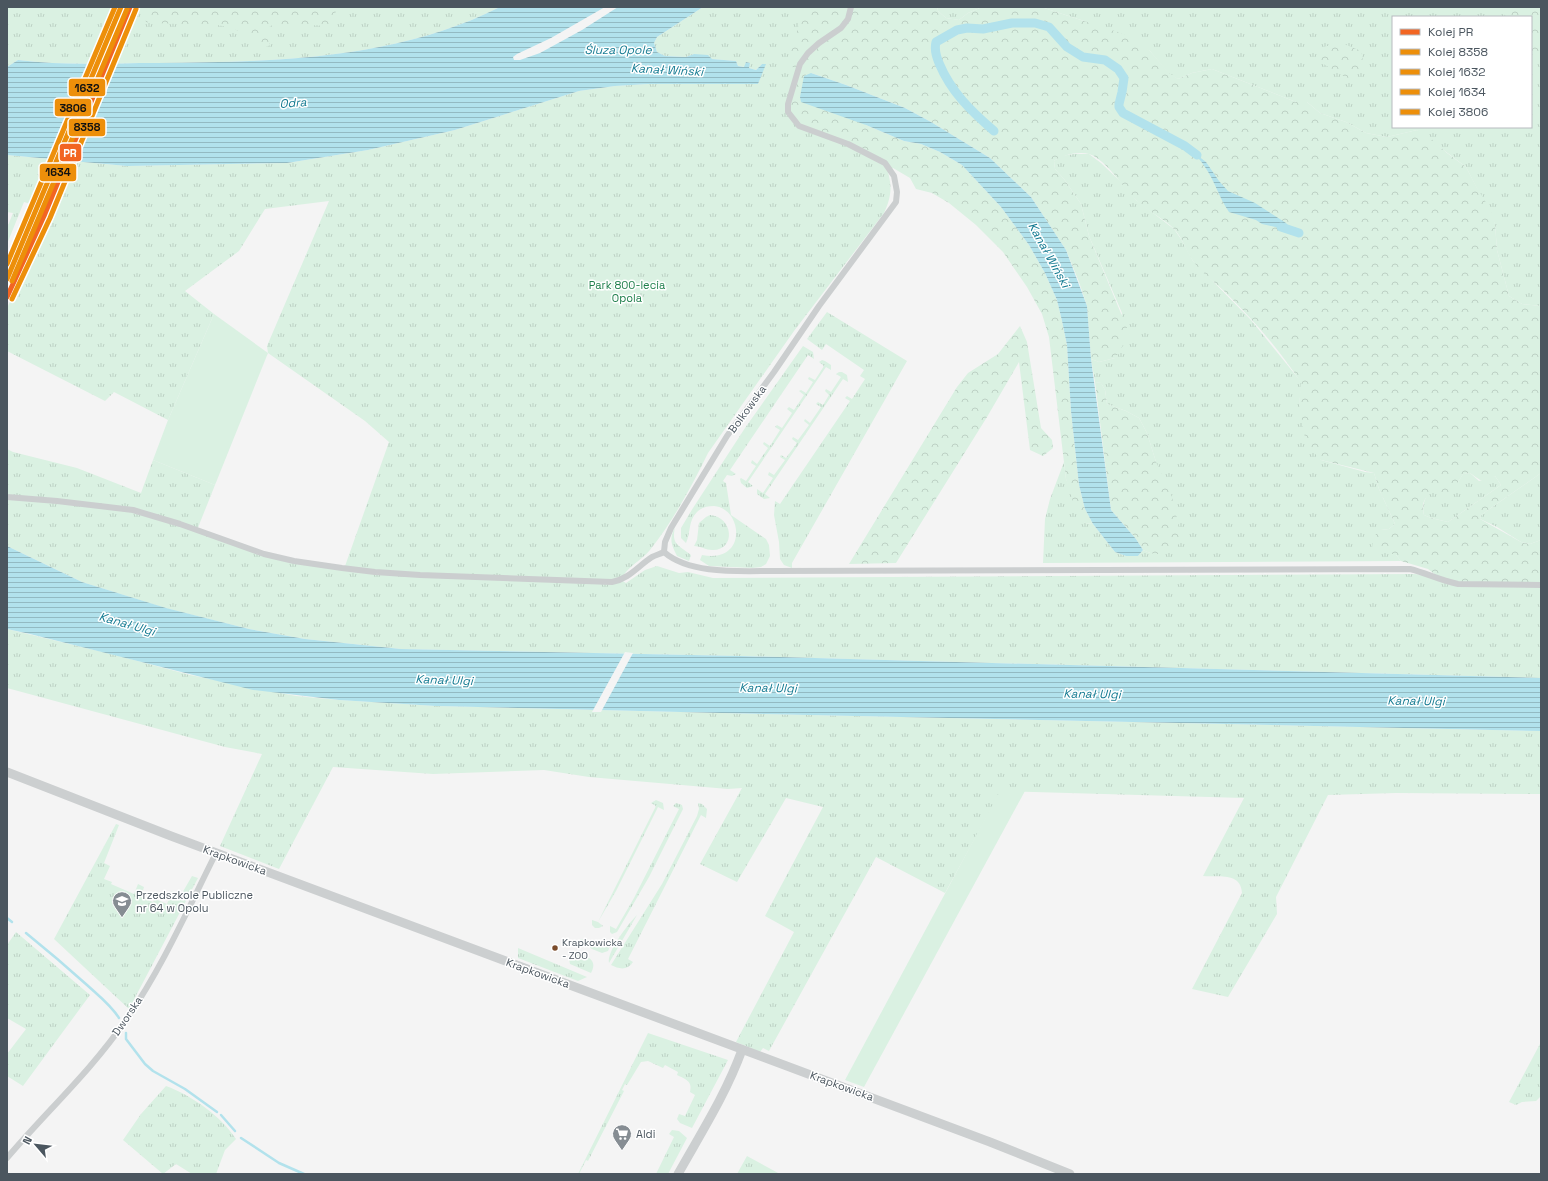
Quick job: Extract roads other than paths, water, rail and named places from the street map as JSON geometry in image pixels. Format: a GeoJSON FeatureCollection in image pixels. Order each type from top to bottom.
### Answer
{"type":"FeatureCollection","features":[{"type":"Feature","properties":{"kind":"street","name":"Bolkowska"},"geometry":{"type":"LineString","coordinates":[[664,552],[665,542],[671,528],[727,436],[774,372],[819,306],[896,202],[897,192],[894,176],[885,163],[848,144],[799,126],[788,112],[788,104],[800,64],[808,53],[819,43],[841,28],[848,19],[851,7]]}},
{"type":"Feature","properties":{"kind":"street"},"geometry":{"type":"LineString","coordinates":[[7,497],[133,510],[180,524],[264,554],[294,561],[375,572],[612,582],[627,577],[652,558],[664,552],[671,558],[710,569],[774,571],[1410,569],[1447,582],[1458,584],[1541,584]]}},
{"type":"Feature","properties":{"kind":"street","name":"Krapkowicka"},"geometry":{"type":"LineString","coordinates":[[7,772],[216,853],[624,1004],[742,1050],[990,1142],[1070,1174]]}},
{"type":"Feature","properties":{"kind":"street","name":"Dworska"},"geometry":{"type":"LineString","coordinates":[[7,1158],[80,1078],[125,1021],[154,975],[216,853]]}},
{"type":"Feature","properties":{"kind":"street"},"geometry":{"type":"LineString","coordinates":[[678,1174],[724,1094],[733,1076],[742,1050]]}},
{"type":"Feature","properties":{"kind":"water"},"geometry":{"type":"Polygon","coordinates":[[[500,7],[605,7],[551,38],[517,54],[513,57],[514,60],[520,60],[540,53],[582,30],[618,7],[703,7],[657,37],[654,43],[657,52],[665,56],[686,57],[694,54],[708,55],[712,59],[736,61],[738,66],[744,67],[746,62],[750,63],[749,68],[756,70],[762,64],[766,64],[758,84],[648,84],[615,86],[579,91],[455,130],[368,150],[287,163],[127,166],[7,155],[7,67],[18,60],[69,64],[104,64],[288,59],[376,48],[418,38],[460,25],[500,7]]]}},
{"type":"Feature","properties":{"kind":"water","name":"Kanał Wiński"},"geometry":{"type":"Polygon","coordinates":[[[811,73],[905,108],[931,122],[990,158],[1031,197],[1066,250],[1087,306],[1091,359],[1111,510],[1136,539],[1143,550],[1138,556],[1126,556],[1115,552],[1093,524],[1085,509],[1079,485],[1071,411],[1067,345],[1062,321],[1057,300],[1045,273],[1029,245],[1001,207],[962,165],[940,152],[921,144],[904,141],[866,125],[801,102],[800,97],[804,76],[811,73]]]}},
{"type":"Feature","properties":{"kind":"water"},"geometry":{"type":"Polygon","coordinates":[[[1188,148],[1206,162],[1228,191],[1255,203],[1286,223],[1293,231],[1262,224],[1256,220],[1229,212],[1202,162],[1188,148]]]}},
{"type":"Feature","properties":{"kind":"water","name":"Kanał Ulgi"},"geometry":{"type":"Polygon","coordinates":[[[7,546],[82,582],[166,608],[249,629],[305,639],[401,649],[740,656],[1541,678],[1541,731],[436,706],[339,700],[253,690],[7,629],[7,546]]]}},
{"type":"Feature","properties":{"kind":"waterway"},"geometry":{"type":"LineString","coordinates":[[994,131],[977,116],[949,83],[937,58],[935,50],[936,42],[957,30],[967,28],[983,29],[1012,23],[1035,23],[1049,27],[1067,47],[1083,57],[1105,60],[1118,69],[1124,78],[1119,104],[1119,107],[1123,113],[1185,146],[1197,155]]}},
{"type":"Feature","properties":{"kind":"waterway"},"geometry":{"type":"LineString","coordinates":[[1281,227],[1299,233]]}},
{"type":"Feature","properties":{"kind":"waterway"},"geometry":{"type":"LineString","coordinates":[[7,918],[12,922]]}},
{"type":"Feature","properties":{"kind":"waterway"},"geometry":{"type":"LineString","coordinates":[[26,933],[100,997],[119,1018]]}},
{"type":"Feature","properties":{"kind":"waterway"},"geometry":{"type":"LineString","coordinates":[[126,1033],[126,1039],[145,1064],[153,1071],[185,1089],[217,1112]]}},
{"type":"Feature","properties":{"kind":"waterway"},"geometry":{"type":"LineString","coordinates":[[221,1115],[235,1131]]}},
{"type":"Feature","properties":{"kind":"waterway"},"geometry":{"type":"LineString","coordinates":[[241,1138],[279,1163],[304,1174]]}},
{"type":"Feature","properties":{"kind":"rail line","name":"3806"},"geometry":{"type":"LineString","coordinates":[[7,264],[115,7]]}},
{"type":"Feature","properties":{"kind":"rail line","name":"1632"},"geometry":{"type":"LineString","coordinates":[[7,279],[121,7]]}},
{"type":"Feature","properties":{"kind":"rail line","name":"PR"},"geometry":{"type":"LineString","coordinates":[[7,297],[44,216],[130,7]]}},
{"type":"Feature","properties":{"kind":"rail line","name":"1634"},"geometry":{"type":"LineString","coordinates":[[12,281],[127,9]]}},
{"type":"Feature","properties":{"kind":"rail line","name":"8358"},"geometry":{"type":"LineString","coordinates":[[12,299],[50,218],[136,9]]}},
{"type":"Feature","properties":{"kind":"place","name":"Przedszkole Publiczne nr 64 w Opolu"},"geometry":{"type":"Point","coordinates":[122,918]}},
{"type":"Feature","properties":{"kind":"place","name":"Krapkowicka - ZOO"},"geometry":{"type":"Point","coordinates":[555,948]}},
{"type":"Feature","properties":{"kind":"place","name":"Aldi"},"geometry":{"type":"Point","coordinates":[622,1151]}},
{"type":"Feature","properties":{"kind":"water label","name":"Śluza Opole"},"geometry":{"type":"Point","coordinates":[618,50]}},
{"type":"Feature","properties":{"kind":"water label","name":"Odra"},"geometry":{"type":"Point","coordinates":[293,103]}},
{"type":"Feature","properties":{"kind":"park label","name":"Park 800-lecia Opola"},"geometry":{"type":"Point","coordinates":[627,291]}}]}
